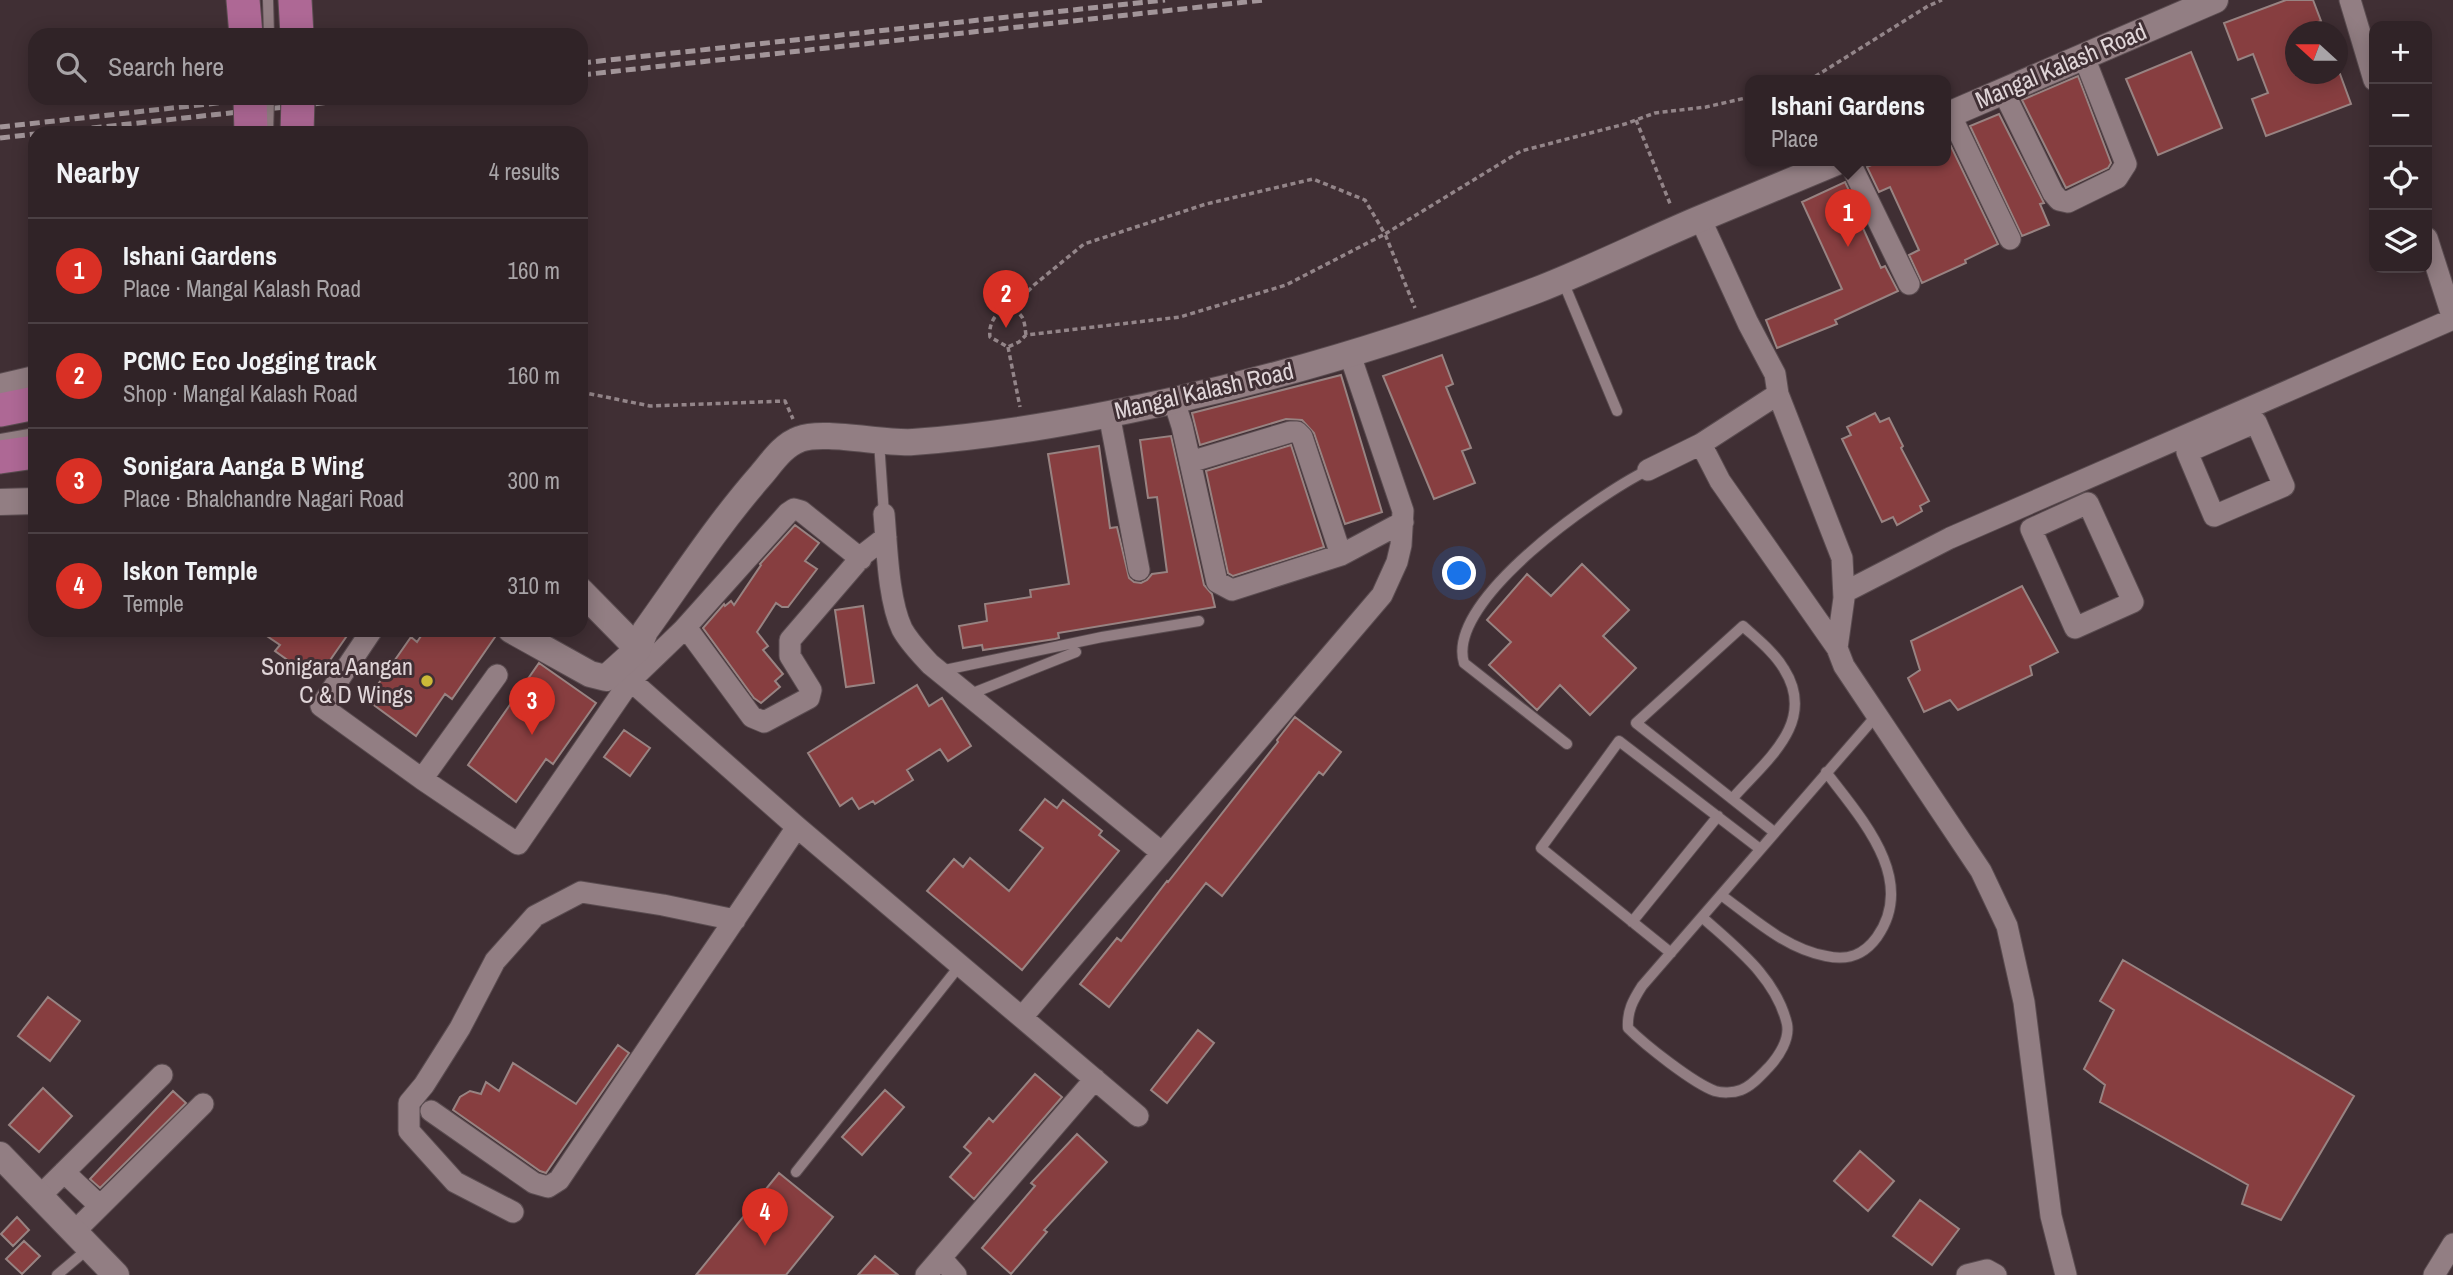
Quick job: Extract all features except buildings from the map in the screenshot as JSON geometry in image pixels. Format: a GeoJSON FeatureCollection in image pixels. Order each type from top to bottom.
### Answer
{"type":"FeatureCollection","features":[{"type":"Feature","properties":{"kind":"main road"},"geometry":{"type":"LineString","coordinates":[[243,0],[245,28]]}},
{"type":"Feature","properties":{"kind":"main road"},"geometry":{"type":"LineString","coordinates":[[295,0],[297,28]]}},
{"type":"Feature","properties":{"kind":"main road"},"geometry":{"type":"LineString","coordinates":[[250,105],[251,126]]}},
{"type":"Feature","properties":{"kind":"main road"},"geometry":{"type":"LineString","coordinates":[[297,126],[298,105]]}},
{"type":"Feature","properties":{"kind":"main road"},"geometry":{"type":"LineString","coordinates":[[0,410],[28,404]]}},
{"type":"Feature","properties":{"kind":"main road"},"geometry":{"type":"LineString","coordinates":[[0,457],[28,453]]}},
{"type":"Feature","properties":{"kind":"street","name":"Mangal Kalash Road"},"geometry":{"type":"LineString","coordinates":[[1951,114],[2215,0]]}},
{"type":"Feature","properties":{"kind":"street"},"geometry":{"type":"LineString","coordinates":[[2350,0],[2369,63]]}},
{"type":"Feature","properties":{"kind":"street"},"geometry":{"type":"LineString","coordinates":[[2003,91],[2053,193],[2059,200],[2068,202],[2118,178],[2126,164],[2084,57]]}},
{"type":"Feature","properties":{"kind":"street"},"geometry":{"type":"LineString","coordinates":[[1951,121],[2010,239]]}},
{"type":"Feature","properties":{"kind":"street","name":"Mangal Kalash Road"},"geometry":{"type":"LineString","coordinates":[[802,438],[818,436],[879,442],[942,440],[1025,430],[1174,401],[1350,355],[1538,290],[1827,166]]}},
{"type":"Feature","properties":{"kind":"street"},"geometry":{"type":"LineString","coordinates":[[1851,166],[1909,284]]}},
{"type":"Feature","properties":{"kind":"street"},"geometry":{"type":"LineString","coordinates":[[1690,223],[1775,374],[1778,394],[1836,539],[1842,558],[1845,592],[1837,648]]}},
{"type":"Feature","properties":{"kind":"street"},"geometry":{"type":"LineString","coordinates":[[1845,592],[1950,538],[2026,504],[2247,417],[2453,319],[2432,254]]}},
{"type":"Feature","properties":{"kind":"street"},"geometry":{"type":"LineString","coordinates":[[1023,1016],[1382,595],[1397,562],[1403,511],[1350,355]]}},
{"type":"Feature","properties":{"kind":"street"},"geometry":{"type":"LineString","coordinates":[[0,387],[28,381]]}},
{"type":"Feature","properties":{"kind":"street"},"geometry":{"type":"LineString","coordinates":[[1648,470],[1701,444],[1778,394]]}},
{"type":"Feature","properties":{"kind":"street"},"geometry":{"type":"LineString","coordinates":[[1174,401],[1217,582],[1222,587],[1232,590],[1341,555],[1403,522]]}},
{"type":"Feature","properties":{"kind":"street"},"geometry":{"type":"LineString","coordinates":[[1109,414],[1139,570]]}},
{"type":"Feature","properties":{"kind":"street"},"geometry":{"type":"LineString","coordinates":[[2189,442],[2187,452],[2214,516],[2284,486],[2256,422],[2247,417]]}},
{"type":"Feature","properties":{"kind":"street"},"geometry":{"type":"LineString","coordinates":[[1190,462],[1297,432],[1302,437],[1341,555]]}},
{"type":"Feature","properties":{"kind":"street"},"geometry":{"type":"LineString","coordinates":[[367,637],[321,706],[518,844],[624,675],[646,631],[737,503],[788,445],[802,438]]}},
{"type":"Feature","properties":{"kind":"street"},"geometry":{"type":"LineString","coordinates":[[1701,444],[1720,481],[1837,648],[1853,682],[1981,871],[2007,926],[2024,1002],[2051,1216],[2066,1275]]}},
{"type":"Feature","properties":{"kind":"street"},"geometry":{"type":"LineString","coordinates":[[0,502],[28,501]]}},
{"type":"Feature","properties":{"kind":"street"},"geometry":{"type":"LineString","coordinates":[[2088,503],[2133,602],[2076,628],[2031,529],[2036,526],[2088,503]]}},
{"type":"Feature","properties":{"kind":"street"},"geometry":{"type":"LineString","coordinates":[[2026,504],[2036,526]]}},
{"type":"Feature","properties":{"kind":"street"},"geometry":{"type":"LineString","coordinates":[[524,637],[598,677],[624,675],[684,629],[794,509],[801,511],[861,559]]}},
{"type":"Feature","properties":{"kind":"street"},"geometry":{"type":"LineString","coordinates":[[884,514],[897,614],[913,645],[940,672],[1161,852]]}},
{"type":"Feature","properties":{"kind":"street"},"geometry":{"type":"LineString","coordinates":[[684,629],[688,630],[752,717],[764,722],[809,698],[811,690],[790,656],[790,640],[861,559],[886,537]]}},
{"type":"Feature","properties":{"kind":"street"},"geometry":{"type":"LineString","coordinates":[[588,598],[638,649]]}},
{"type":"Feature","properties":{"kind":"street"},"geometry":{"type":"LineString","coordinates":[[422,779],[497,675]]}},
{"type":"Feature","properties":{"kind":"street"},"geometry":{"type":"LineString","coordinates":[[624,675],[797,827],[1138,1116]]}},
{"type":"Feature","properties":{"kind":"street"},"geometry":{"type":"LineString","coordinates":[[431,1111],[534,1183],[548,1187],[559,1180],[797,827]]}},
{"type":"Feature","properties":{"kind":"street"},"geometry":{"type":"LineString","coordinates":[[513,1212],[455,1182],[409,1130],[409,1103],[424,1085],[460,1028],[495,961],[535,916],[581,892],[735,920]]}},
{"type":"Feature","properties":{"kind":"street"},"geometry":{"type":"LineString","coordinates":[[40,1196],[162,1075]]}},
{"type":"Feature","properties":{"kind":"street"},"geometry":{"type":"LineString","coordinates":[[926,1275],[1096,1079]]}},
{"type":"Feature","properties":{"kind":"street"},"geometry":{"type":"LineString","coordinates":[[82,1240],[100,1206],[203,1104]]}},
{"type":"Feature","properties":{"kind":"street"},"geometry":{"type":"LineString","coordinates":[[3,1165],[40,1196],[116,1275]]}},
{"type":"Feature","properties":{"kind":"street"},"geometry":{"type":"LineString","coordinates":[[64,1172],[100,1206]]}},
{"type":"Feature","properties":{"kind":"street"},"geometry":{"type":"LineString","coordinates":[[2434,1275],[2453,1244]]}},
{"type":"Feature","properties":{"kind":"street"},"geometry":{"type":"LineString","coordinates":[[941,1258],[956,1275]]}},
{"type":"Feature","properties":{"kind":"street"},"geometry":{"type":"LineString","coordinates":[[1967,1275],[1987,1270],[1996,1275]]}},
{"type":"Feature","properties":{"kind":"lane"},"geometry":{"type":"LineString","coordinates":[[268,0],[268,28]]}},
{"type":"Feature","properties":{"kind":"lane"},"geometry":{"type":"LineString","coordinates":[[285,0],[286,28]]}},
{"type":"Feature","properties":{"kind":"lane"},"geometry":{"type":"LineString","coordinates":[[268,126],[269,105]]}},
{"type":"Feature","properties":{"kind":"lane"},"geometry":{"type":"LineString","coordinates":[[286,105],[286,126]]}},
{"type":"Feature","properties":{"kind":"lane"},"geometry":{"type":"LineString","coordinates":[[1562,279],[1617,411]]}},
{"type":"Feature","properties":{"kind":"lane"},"geometry":{"type":"LineString","coordinates":[[0,439],[28,434]]}},
{"type":"Feature","properties":{"kind":"lane"},"geometry":{"type":"LineString","coordinates":[[879,442],[884,514]]}},
{"type":"Feature","properties":{"kind":"lane"},"geometry":{"type":"LineString","coordinates":[[1567,744],[1464,663],[1461,652],[1464,639],[1472,620],[1520,561],[1599,498],[1648,470]]}},
{"type":"Feature","properties":{"kind":"lane"},"geometry":{"type":"LineString","coordinates":[[940,672],[1102,637],[1199,621]]}},
{"type":"Feature","properties":{"kind":"lane"},"geometry":{"type":"LineString","coordinates":[[1732,799],[1785,737],[1794,720],[1796,703],[1792,684],[1784,669],[1772,653],[1743,626],[1636,723],[1732,799],[1774,832]]}},
{"type":"Feature","properties":{"kind":"lane"},"geometry":{"type":"LineString","coordinates":[[968,695],[1076,652]]}},
{"type":"Feature","properties":{"kind":"lane"},"geometry":{"type":"LineString","coordinates":[[1702,916],[1754,964],[1779,1002],[1787,1023],[1785,1042],[1773,1063],[1758,1079],[1741,1090],[1727,1093],[1708,1088],[1645,1045],[1628,1028],[1632,1001],[1702,916],[1876,716]]}},
{"type":"Feature","properties":{"kind":"lane"},"geometry":{"type":"LineString","coordinates":[[1671,953],[1541,848],[1619,741],[1760,849]]}},
{"type":"Feature","properties":{"kind":"lane"},"geometry":{"type":"LineString","coordinates":[[1721,895],[1788,943],[1805,950],[1826,956],[1853,957],[1871,946],[1885,926],[1891,901],[1888,871],[1873,834],[1826,772]]}},
{"type":"Feature","properties":{"kind":"lane"},"geometry":{"type":"LineString","coordinates":[[1632,922],[1717,816]]}},
{"type":"Feature","properties":{"kind":"lane"},"geometry":{"type":"LineString","coordinates":[[796,1172],[961,964]]}},
{"type":"Feature","properties":{"kind":"lane"},"geometry":{"type":"LineString","coordinates":[[57,1275],[82,1240]]}},
{"type":"Feature","properties":{"kind":"path"},"geometry":{"type":"LineString","coordinates":[[1818,75],[1942,0]]}},
{"type":"Feature","properties":{"kind":"path"},"geometry":{"type":"LineString","coordinates":[[1008,347],[1026,335],[1180,317],[1286,285],[1385,234],[1521,151],[1656,113],[1706,107],[1745,98]]}},
{"type":"Feature","properties":{"kind":"path"},"geometry":{"type":"LineString","coordinates":[[1636,120],[1690,223]]}},
{"type":"Feature","properties":{"kind":"path"},"geometry":{"type":"LineString","coordinates":[[1025,430],[1008,347],[990,337],[992,318],[1000,312],[1010,310],[1034,285],[1084,244],[1206,204],[1313,179],[1365,200],[1385,234],[1424,329]]}},
{"type":"Feature","properties":{"kind":"path"},"geometry":{"type":"LineString","coordinates":[[1010,310],[1022,317],[1026,335]]}},
{"type":"Feature","properties":{"kind":"path"},"geometry":{"type":"LineString","coordinates":[[588,393],[650,406],[785,401],[802,438]]}},
{"type":"Feature","properties":{"kind":"railway"},"geometry":{"type":"LineString","coordinates":[[588,62],[1165,0]]}},
{"type":"Feature","properties":{"kind":"railway"},"geometry":{"type":"LineString","coordinates":[[588,74],[1264,0]]}},
{"type":"Feature","properties":{"kind":"railway"},"geometry":{"type":"LineString","coordinates":[[0,127],[200,105]]}},
{"type":"Feature","properties":{"kind":"railway"},"geometry":{"type":"LineString","coordinates":[[111,126],[303,105]]}},
{"type":"Feature","properties":{"kind":"railway"},"geometry":{"type":"LineString","coordinates":[[0,138],[28,135]]}},
{"type":"Feature","properties":{"kind":"place","name":"Ishani Gardens"},"geometry":{"type":"Point","coordinates":[1848,247]}},
{"type":"Feature","properties":{"kind":"place","name":"PCMC Eco Jogging track"},"geometry":{"type":"Point","coordinates":[1006,328]}},
{"type":"Feature","properties":{"kind":"place","name":"Sonigara Aangan C & D Wings"},"geometry":{"type":"Point","coordinates":[427,681]}},
{"type":"Feature","properties":{"kind":"place","name":"Sonigara Aanga B Wing"},"geometry":{"type":"Point","coordinates":[532,735]}},
{"type":"Feature","properties":{"kind":"place","name":"Iskon Temple"},"geometry":{"type":"Point","coordinates":[765,1246]}}]}
